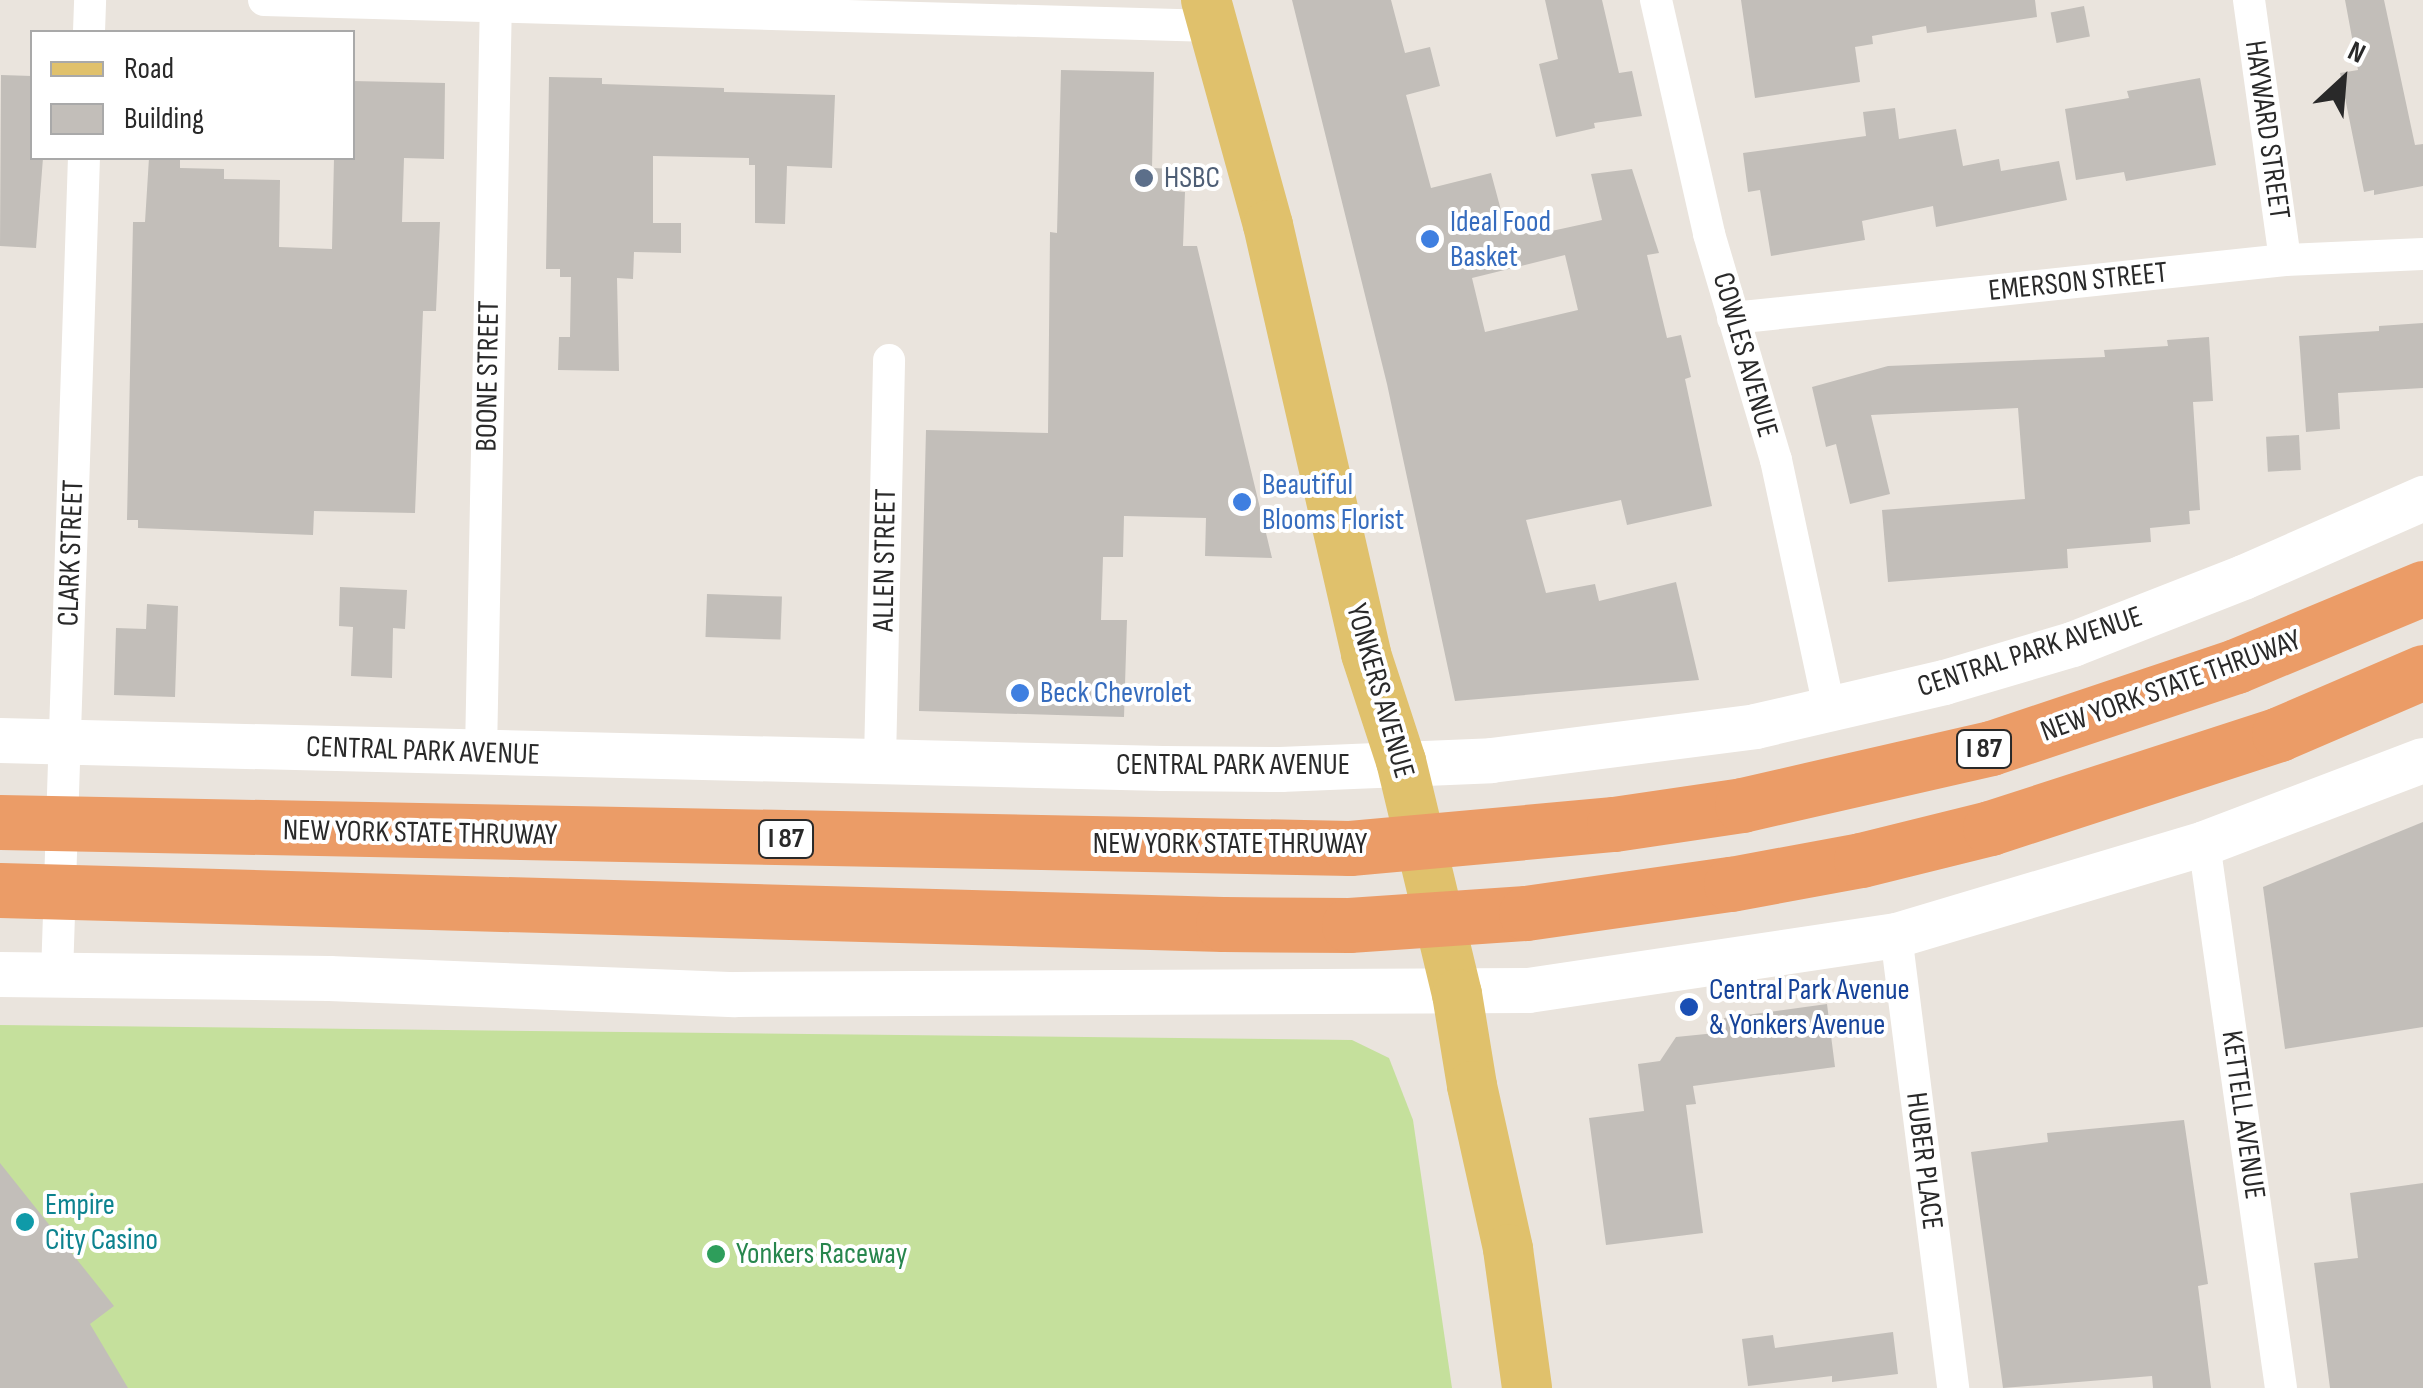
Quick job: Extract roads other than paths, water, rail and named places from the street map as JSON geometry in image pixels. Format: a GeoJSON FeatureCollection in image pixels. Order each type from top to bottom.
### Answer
{"type":"FeatureCollection","features":[{"type":"Feature","properties":{"kind":"highway","name":"NEW YORK STATE THRUWAY"},"geometry":{"type":"LineString","coordinates":[[0,822],[1330,848],[1614,824],[1742,805],[1991,748],[2236,666],[2423,588]]}},
{"type":"Feature","properties":{"kind":"highway"},"geometry":{"type":"LineString","coordinates":[[0,890],[1169,924],[1349,925],[1526,913],[1731,884],[1861,860],[1990,828],[2279,734],[2423,672]]}},
{"type":"Feature","properties":{"kind":"highway"},"geometry":{"type":"LineString","coordinates":[[2279,734],[2423,708]]}},
{"type":"Feature","properties":{"kind":"main road","name":"YONKERS AVENUE"},"geometry":{"type":"LineString","coordinates":[[1209,13],[1268,225],[1366,654],[1406,780],[1453,982],[1508,1249],[1527,1388]]}},
{"type":"Feature","properties":{"kind":"main road","name":"CENTRAL PARK AVENUE"},"geometry":{"type":"LineString","coordinates":[[0,740],[66,758],[481,752],[1280,769],[1406,780],[1491,760],[1657,742],[1830,711],[2072,644],[2243,577],[2423,498]]}},
{"type":"Feature","properties":{"kind":"main road"},"geometry":{"type":"LineString","coordinates":[[0,974],[59,962],[329,978],[735,994],[1453,982],[1528,990],[1896,934],[2204,843],[2423,760]]}},
{"type":"Feature","properties":{"kind":"street"},"geometry":{"type":"LineString","coordinates":[[88,30],[90,0]]}},
{"type":"Feature","properties":{"kind":"street"},"geometry":{"type":"LineString","coordinates":[[264,0],[1209,13]]}},
{"type":"Feature","properties":{"kind":"street","name":"COWLES AVENUE"},"geometry":{"type":"LineString","coordinates":[[1656,0],[1709,234],[1776,460],[1830,711]]}},
{"type":"Feature","properties":{"kind":"street","name":"HAYWARD STREET"},"geometry":{"type":"LineString","coordinates":[[2250,0],[2285,260]]}},
{"type":"Feature","properties":{"kind":"street","name":"BOONE STREET"},"geometry":{"type":"LineString","coordinates":[[481,752],[496,3]]}},
{"type":"Feature","properties":{"kind":"street","name":"CLARK STREET"},"geometry":{"type":"LineString","coordinates":[[59,962],[84,160]]}},
{"type":"Feature","properties":{"kind":"street","name":"EMERSON STREET"},"geometry":{"type":"LineString","coordinates":[[1733,318],[2285,260],[2423,254]]}},
{"type":"Feature","properties":{"kind":"street","name":"ALLEN STREET"},"geometry":{"type":"LineString","coordinates":[[880,760],[889,360]]}},
{"type":"Feature","properties":{"kind":"street","name":"KETTELL AVENUE"},"geometry":{"type":"LineString","coordinates":[[2204,843],[2281,1388]]}},
{"type":"Feature","properties":{"kind":"street","name":"HUBER PLACE"},"geometry":{"type":"LineString","coordinates":[[1896,934],[1953,1388]]}},
{"type":"Feature","properties":{"kind":"place","name":"HSBC"},"geometry":{"type":"Point","coordinates":[1144,178]}},
{"type":"Feature","properties":{"kind":"place","name":"Ideal Food Basket"},"geometry":{"type":"Point","coordinates":[1430,239]}},
{"type":"Feature","properties":{"kind":"place","name":"Beautiful Blooms Florist"},"geometry":{"type":"Point","coordinates":[1242,502]}},
{"type":"Feature","properties":{"kind":"place","name":"Beck Chevrolet"},"geometry":{"type":"Point","coordinates":[1020,693]}},
{"type":"Feature","properties":{"kind":"place","name":"Central Park Avenue & Yonkers Avenue"},"geometry":{"type":"Point","coordinates":[1689,1007]}},
{"type":"Feature","properties":{"kind":"place","name":"Empire City Casino"},"geometry":{"type":"Point","coordinates":[25,1222]}},
{"type":"Feature","properties":{"kind":"place","name":"Yonkers Raceway"},"geometry":{"type":"Point","coordinates":[716,1254]}}]}
